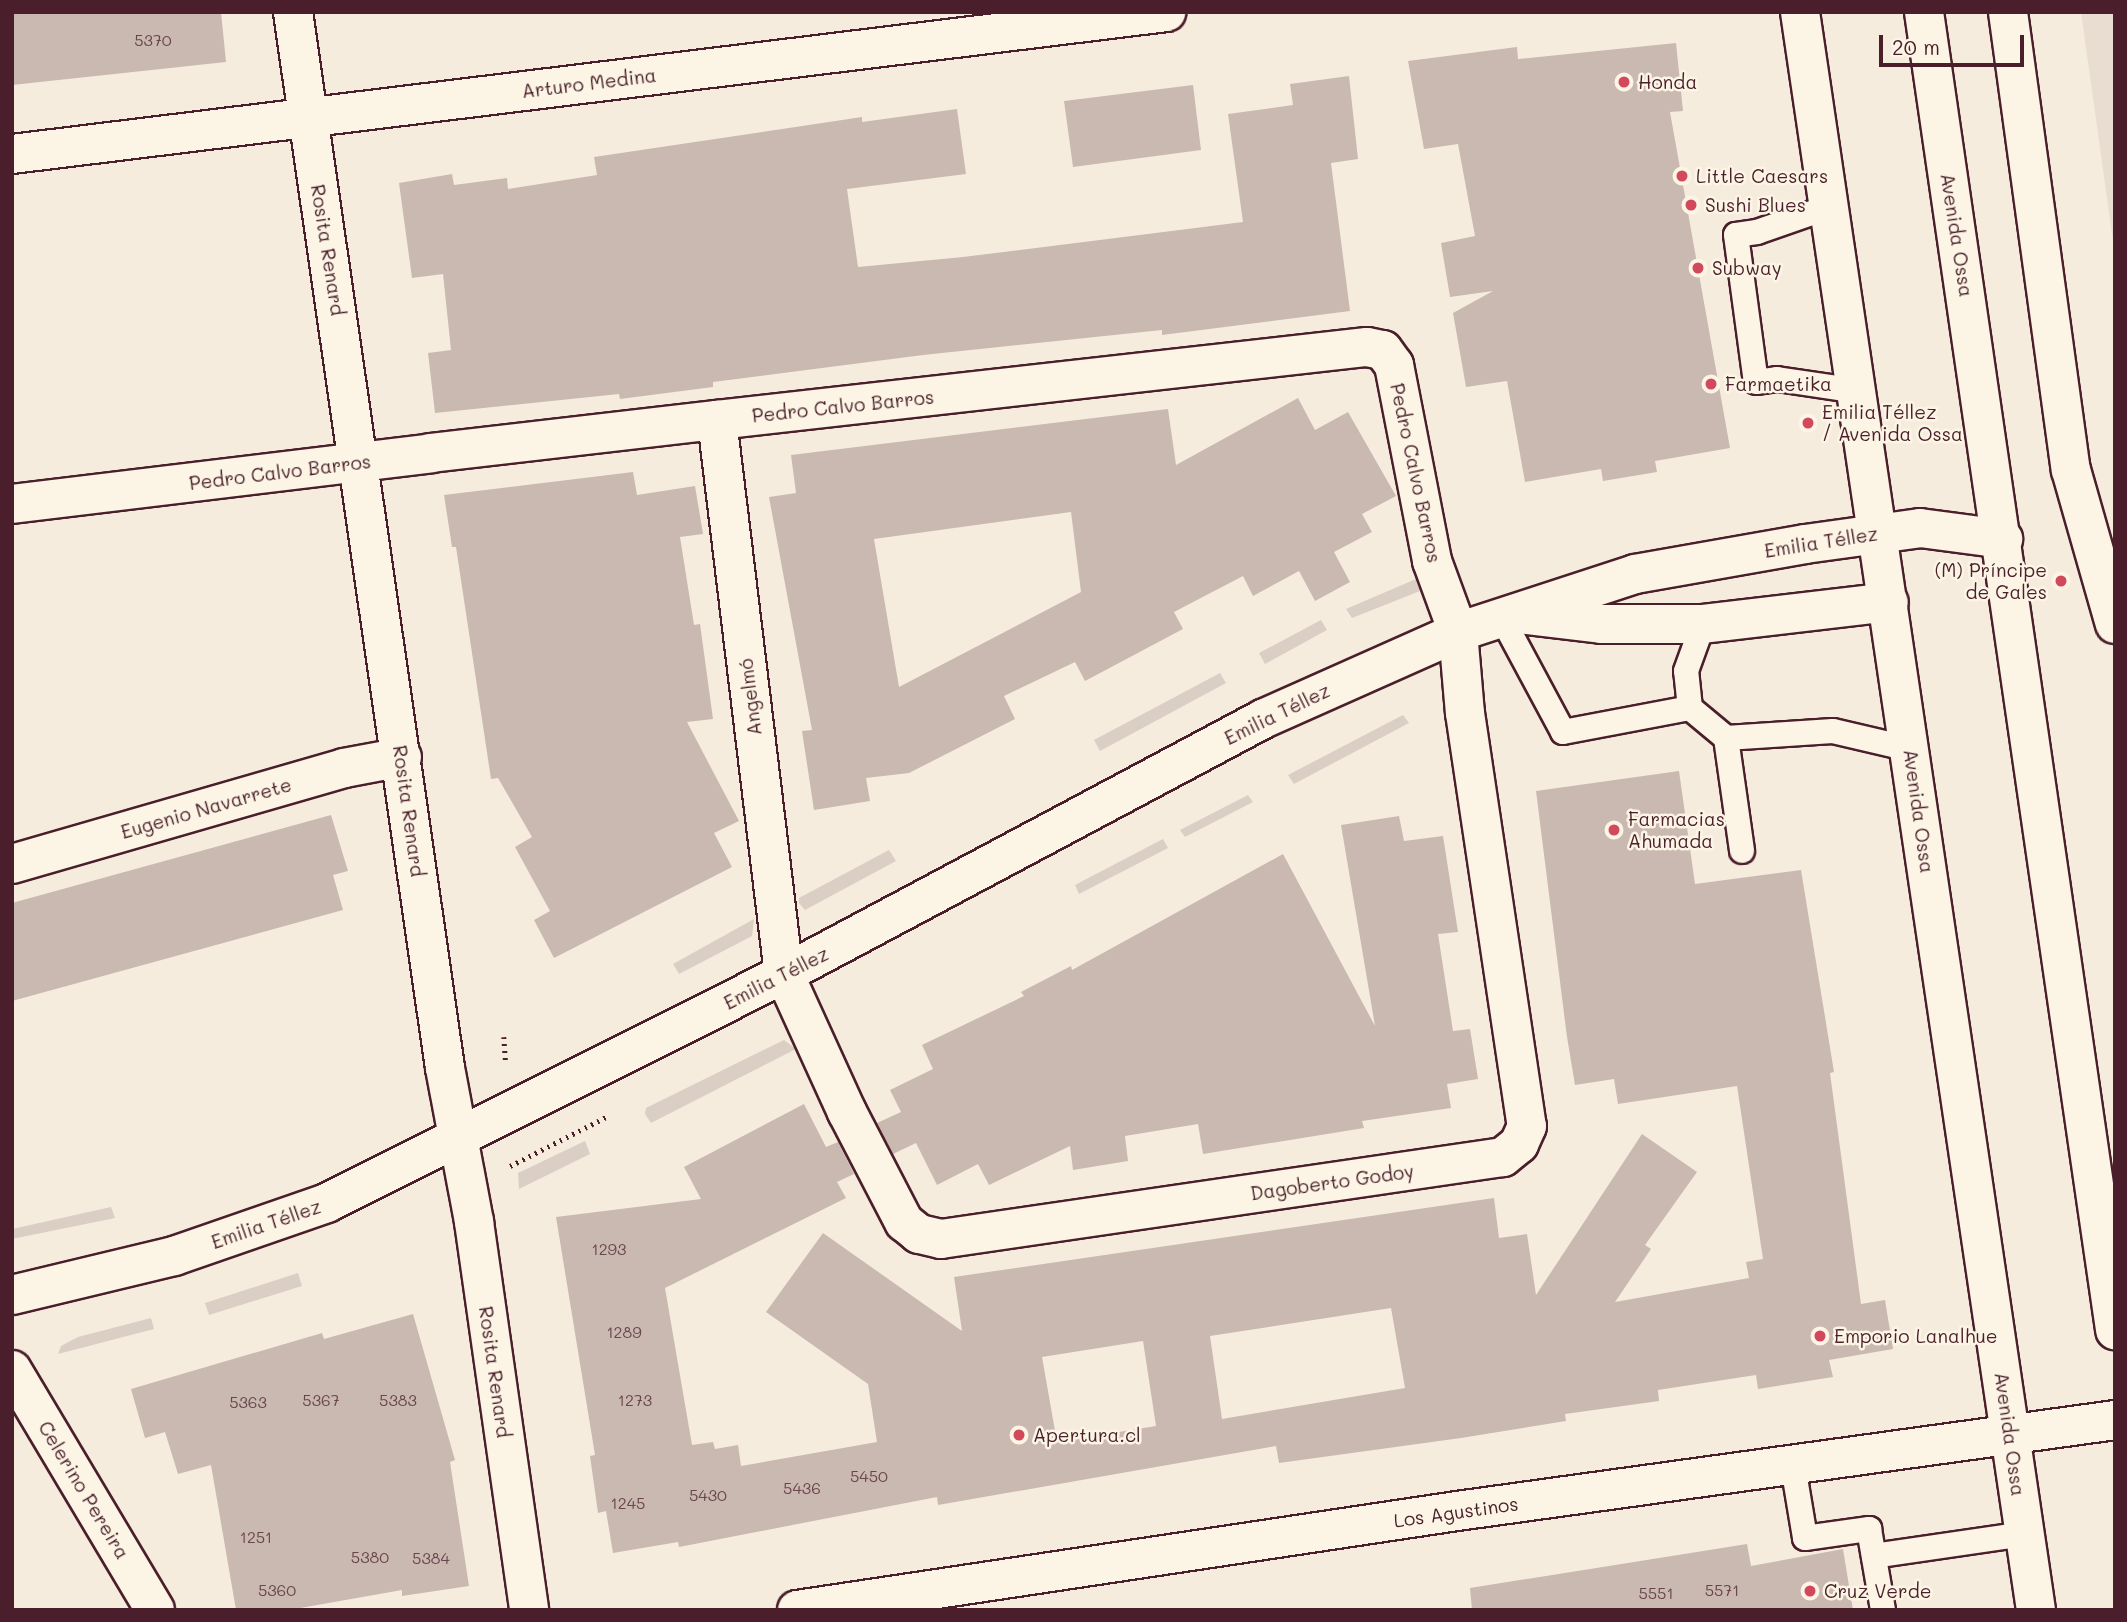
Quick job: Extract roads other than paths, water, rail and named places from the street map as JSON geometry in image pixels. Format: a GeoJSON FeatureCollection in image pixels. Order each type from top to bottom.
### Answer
{"type":"FeatureCollection","features":[{"type":"Feature","properties":{"kind":"street","name":"Rosita Renard"},"geometry":{"type":"LineString","coordinates":[[293,12],[361,464],[457,1140],[474,1222],[529,1610]]}},
{"type":"Feature","properties":{"kind":"street","name":"Arturo Medina"},"geometry":{"type":"LineString","coordinates":[[12,154],[1166,12]]}},
{"type":"Feature","properties":{"kind":"street","name":"Avenida Ossa"},"geometry":{"type":"LineString","coordinates":[[1800,12],[2036,1610]]}},
{"type":"Feature","properties":{"kind":"street","name":"Avenida Ossa"},"geometry":{"type":"LineString","coordinates":[[1924,12],[2003,539],[2115,1330]]}},
{"type":"Feature","properties":{"kind":"street"},"geometry":{"type":"LineString","coordinates":[[2008,12],[2071,470],[2115,624]]}},
{"type":"Feature","properties":{"kind":"street","name":"Pedro Calvo Barros"},"geometry":{"type":"LineString","coordinates":[[12,504],[717,420],[1367,347],[1383,350],[1394,365],[1433,561],[1458,632]]}},
{"type":"Feature","properties":{"kind":"street","name":"Angelmó"},"geometry":{"type":"LineString","coordinates":[[717,420],[784,974]]}},
{"type":"Feature","properties":{"kind":"street","name":"Emilia Téllez"},"geometry":{"type":"LineString","coordinates":[[12,1295],[174,1256],[327,1203],[784,974],[1263,719],[1458,632],[1512,617],[1635,574],[1920,528],[2003,539]]}},
{"type":"Feature","properties":{"kind":"street","name":"Emilia Téllez"},"geometry":{"type":"LineString","coordinates":[[1512,617],[1601,624],[1703,624],[1889,602]]}},
{"type":"Feature","properties":{"kind":"street","name":"Dagoberto Godoy"},"geometry":{"type":"LineString","coordinates":[[784,974],[847,1112],[904,1222],[919,1234],[941,1239],[1503,1157],[1519,1144],[1527,1126],[1465,713],[1458,632]]}},
{"type":"Feature","properties":{"kind":"street","name":"Eugenio Navarrete"},"geometry":{"type":"LineString","coordinates":[[12,863],[344,768],[401,757]]}},
{"type":"Feature","properties":{"kind":"street","name":"Celerino Pereira"},"geometry":{"type":"LineString","coordinates":[[12,1370],[155,1610]]}},
{"type":"Feature","properties":{"kind":"street","name":"Los Agustinos"},"geometry":{"type":"LineString","coordinates":[[797,1610],[1457,1511],[2115,1420]]}},
{"type":"Feature","properties":{"kind":"lane"},"geometry":{"type":"LineString","coordinates":[[1829,206],[1757,232],[1736,235],[1756,382],[1777,379],[1857,391]]}},
{"type":"Feature","properties":{"kind":"lane"},"geometry":{"type":"LineString","coordinates":[[1512,617],[1563,732],[1690,708]]}},
{"type":"Feature","properties":{"kind":"lane"},"geometry":{"type":"LineString","coordinates":[[1703,624],[1686,671],[1690,708],[1726,738],[1742,851]]}},
{"type":"Feature","properties":{"kind":"lane"},"geometry":{"type":"LineString","coordinates":[[1726,738],[1833,731],[1910,749]]}},
{"type":"Feature","properties":{"kind":"lane"},"geometry":{"type":"LineString","coordinates":[[1793,1466],[1805,1538],[1869,1529],[1883,1610]]}},
{"type":"Feature","properties":{"kind":"lane"},"geometry":{"type":"LineString","coordinates":[[1874,1556],[2025,1534]]}},
{"type":"Feature","properties":{"kind":"place","name":"Honda"},"geometry":{"type":"Point","coordinates":[1624,82]}},
{"type":"Feature","properties":{"kind":"place","name":"Little Caesars"},"geometry":{"type":"Point","coordinates":[1682,176]}},
{"type":"Feature","properties":{"kind":"place","name":"Sushi Blues"},"geometry":{"type":"Point","coordinates":[1691,205]}},
{"type":"Feature","properties":{"kind":"place","name":"Subway"},"geometry":{"type":"Point","coordinates":[1698,268]}},
{"type":"Feature","properties":{"kind":"place","name":"Farmaetika"},"geometry":{"type":"Point","coordinates":[1711,384]}},
{"type":"Feature","properties":{"kind":"place","name":"Emilia Téllez / Avenida Ossa"},"geometry":{"type":"Point","coordinates":[1808,423]}},
{"type":"Feature","properties":{"kind":"place","name":"(M) Príncipe de Gales"},"geometry":{"type":"Point","coordinates":[2061,581]}},
{"type":"Feature","properties":{"kind":"place","name":"Farmacias Ahumada"},"geometry":{"type":"Point","coordinates":[1614,830]}},
{"type":"Feature","properties":{"kind":"place","name":"Emporio Lanalhue"},"geometry":{"type":"Point","coordinates":[1820,1336]}},
{"type":"Feature","properties":{"kind":"place","name":"Apertura.cl"},"geometry":{"type":"Point","coordinates":[1019,1435]}},
{"type":"Feature","properties":{"kind":"place","name":"Cruz Verde"},"geometry":{"type":"Point","coordinates":[1810,1591]}}]}
